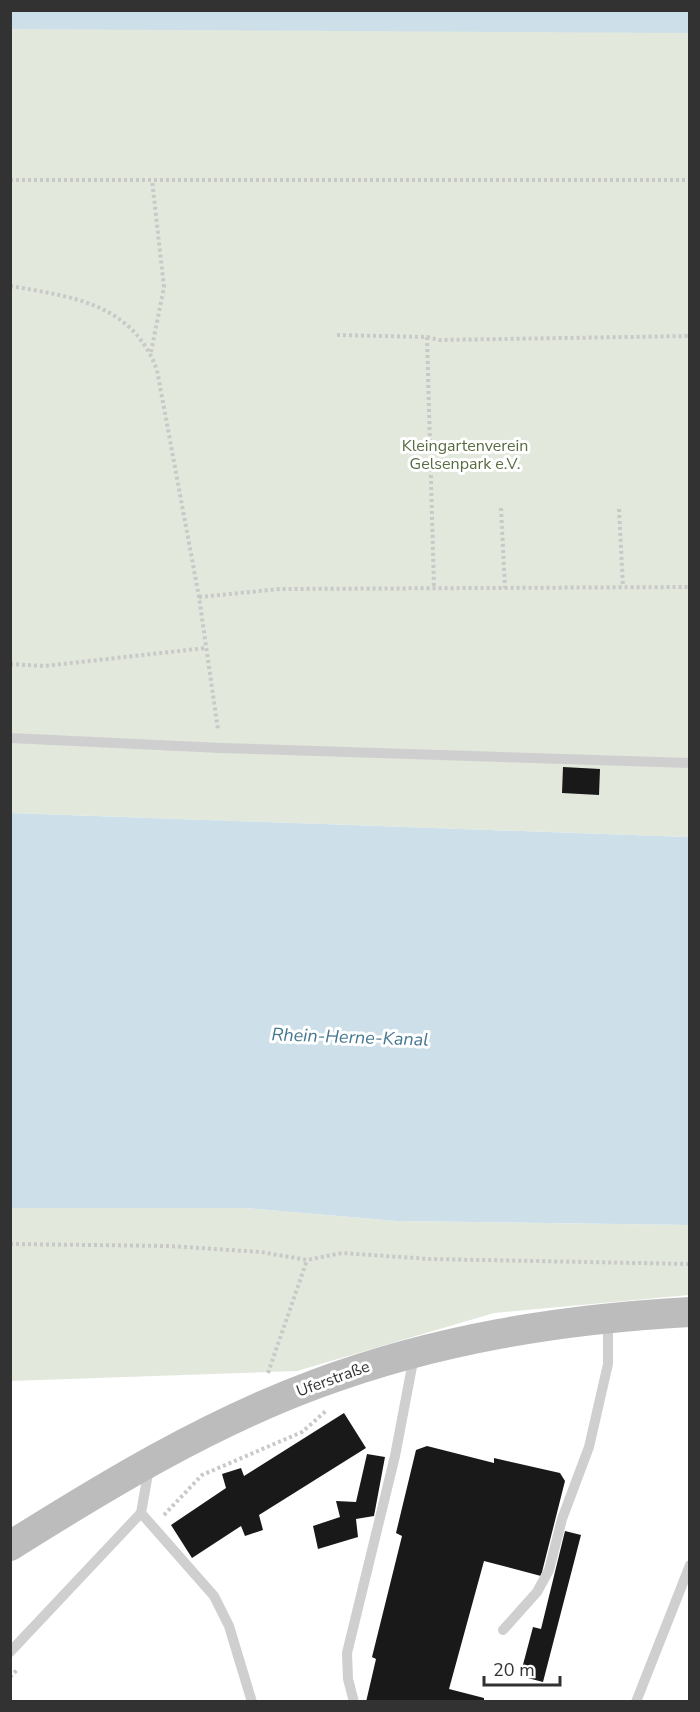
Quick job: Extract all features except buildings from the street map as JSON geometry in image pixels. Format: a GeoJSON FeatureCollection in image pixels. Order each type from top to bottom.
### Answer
{"type":"FeatureCollection","features":[{"type":"Feature","properties":{"kind":"main road","name":"Uferstraße"},"geometry":{"type":"LineString","coordinates":[[10,1546],[150,1462],[255,1410],[315,1385],[414,1353],[501,1332],[608,1317],[690,1312]]}},
{"type":"Feature","properties":{"kind":"lane"},"geometry":{"type":"LineString","coordinates":[[10,738],[221,748],[690,763]]}},
{"type":"Feature","properties":{"kind":"lane"},"geometry":{"type":"LineString","coordinates":[[503,1630],[537,1592],[549,1570],[562,1519],[589,1447],[608,1364],[608,1317]]}},
{"type":"Feature","properties":{"kind":"lane"},"geometry":{"type":"LineString","coordinates":[[354,1701],[348,1679],[347,1653],[395,1456],[414,1353]]}},
{"type":"Feature","properties":{"kind":"lane"},"geometry":{"type":"LineString","coordinates":[[10,1652],[141,1513],[150,1462]]}},
{"type":"Feature","properties":{"kind":"lane"},"geometry":{"type":"LineString","coordinates":[[141,1513],[214,1596],[229,1626],[252,1701]]}},
{"type":"Feature","properties":{"kind":"lane"},"geometry":{"type":"LineString","coordinates":[[636,1701],[690,1565]]}},
{"type":"Feature","properties":{"kind":"path"},"geometry":{"type":"LineString","coordinates":[[10,180],[690,180]]}},
{"type":"Feature","properties":{"kind":"path"},"geometry":{"type":"LineString","coordinates":[[151,353],[164,287],[152,180]]}},
{"type":"Feature","properties":{"kind":"path"},"geometry":{"type":"LineString","coordinates":[[10,286],[93,304],[116,314],[136,332],[151,353],[157,370],[199,597],[221,748]]}},
{"type":"Feature","properties":{"kind":"path"},"geometry":{"type":"LineString","coordinates":[[337,335],[427,337],[439,340],[690,336]]}},
{"type":"Feature","properties":{"kind":"path"},"geometry":{"type":"LineString","coordinates":[[427,337],[434,588]]}},
{"type":"Feature","properties":{"kind":"path"},"geometry":{"type":"LineString","coordinates":[[501,508],[505,588]]}},
{"type":"Feature","properties":{"kind":"path"},"geometry":{"type":"LineString","coordinates":[[619,509],[623,587]]}},
{"type":"Feature","properties":{"kind":"path"},"geometry":{"type":"LineString","coordinates":[[199,597],[280,590],[690,587]]}},
{"type":"Feature","properties":{"kind":"path"},"geometry":{"type":"LineString","coordinates":[[10,664],[44,666],[206,648]]}},
{"type":"Feature","properties":{"kind":"path"},"geometry":{"type":"LineString","coordinates":[[10,1244],[169,1246],[261,1252],[307,1260],[342,1254],[430,1259],[690,1264]]}},
{"type":"Feature","properties":{"kind":"path"},"geometry":{"type":"LineString","coordinates":[[255,1410],[307,1260]]}},
{"type":"Feature","properties":{"kind":"path"},"geometry":{"type":"LineString","coordinates":[[153,1526],[202,1475],[302,1432],[328,1410]]}},
{"type":"Feature","properties":{"kind":"path"},"geometry":{"type":"LineString","coordinates":[[10,1677],[24,1662]]}},
{"type":"Feature","properties":{"kind":"green space","name":"Kleingartenverein Gelsenpark e.V."},"geometry":{"type":"Polygon","coordinates":[[[11,11],[689,11],[689,837],[11,813],[11,11]]]}},
{"type":"Feature","properties":{"kind":"green space"},"geometry":{"type":"Polygon","coordinates":[[[10,1208],[245,1208],[396,1221],[689,1225],[689,1295],[494,1313],[297,1371],[11,1381],[10,1208]]]}},
{"type":"Feature","properties":{"kind":"water"},"geometry":{"type":"Polygon","coordinates":[[[11,10],[689,10],[690,33],[11,29],[11,10]]]}},
{"type":"Feature","properties":{"kind":"water","name":"Rhein-Herne-Kanal"},"geometry":{"type":"Polygon","coordinates":[[[11,813],[689,837],[689,1225],[396,1221],[245,1208],[11,1208],[11,813]]]}}]}
